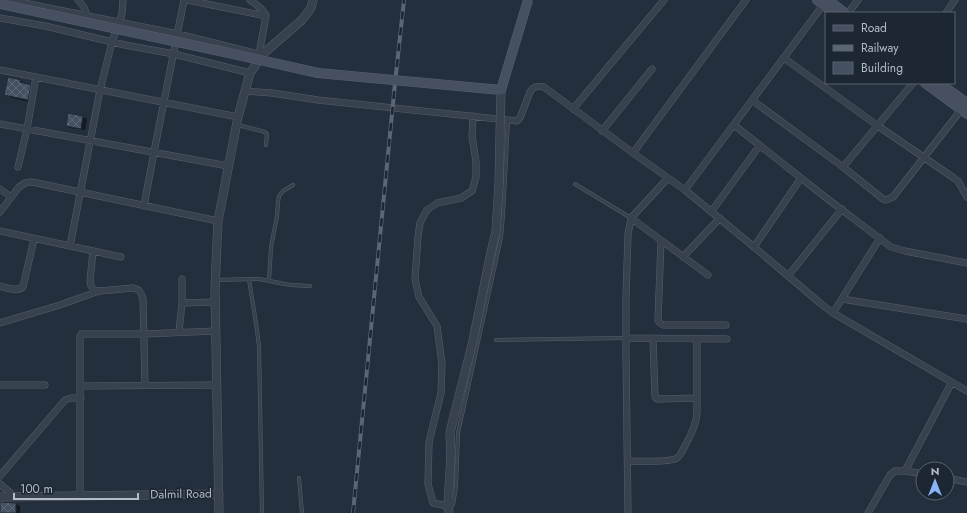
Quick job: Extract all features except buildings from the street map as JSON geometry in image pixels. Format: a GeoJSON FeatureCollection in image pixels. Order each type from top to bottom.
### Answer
{"type":"FeatureCollection","features":[{"type":"Feature","properties":{"kind":"main road"},"geometry":{"type":"LineString","coordinates":[[0,4],[318,73],[501,90],[528,0]]}},
{"type":"Feature","properties":{"kind":"main road"},"geometry":{"type":"LineString","coordinates":[[823,2],[833,12]]}},
{"type":"Feature","properties":{"kind":"main road"},"geometry":{"type":"LineString","coordinates":[[823,2],[843,12]]}},
{"type":"Feature","properties":{"kind":"main road"},"geometry":{"type":"LineString","coordinates":[[927,84],[963,105]]}},
{"type":"Feature","properties":{"kind":"main road"},"geometry":{"type":"LineString","coordinates":[[940,84],[963,105]]}},
{"type":"Feature","properties":{"kind":"street"},"geometry":{"type":"LineString","coordinates":[[8,0],[178,34],[261,55]]}},
{"type":"Feature","properties":{"kind":"street"},"geometry":{"type":"LineString","coordinates":[[78,0],[84,6],[87,16]]}},
{"type":"Feature","properties":{"kind":"street"},"geometry":{"type":"LineString","coordinates":[[70,246],[100,90],[112,42],[122,14],[123,0]]}},
{"type":"Feature","properties":{"kind":"street"},"geometry":{"type":"LineString","coordinates":[[144,206],[186,0],[266,16]]}},
{"type":"Feature","properties":{"kind":"street"},"geometry":{"type":"LineString","coordinates":[[250,0],[263,10],[266,16],[261,55]]}},
{"type":"Feature","properties":{"kind":"street"},"geometry":{"type":"LineString","coordinates":[[219,513],[216,280],[218,221],[228,166],[237,121],[250,73],[261,55],[302,20],[311,8],[313,0]]}},
{"type":"Feature","properties":{"kind":"street"},"geometry":{"type":"LineString","coordinates":[[573,109],[664,0]]}},
{"type":"Feature","properties":{"kind":"street"},"geometry":{"type":"LineString","coordinates":[[633,153],[746,0]]}},
{"type":"Feature","properties":{"kind":"street"},"geometry":{"type":"LineString","coordinates":[[849,12],[858,0]]}},
{"type":"Feature","properties":{"kind":"street"},"geometry":{"type":"LineString","coordinates":[[947,12],[955,0]]}},
{"type":"Feature","properties":{"kind":"street"},"geometry":{"type":"LineString","coordinates":[[685,190],[784,58],[823,2]]}},
{"type":"Feature","properties":{"kind":"street"},"geometry":{"type":"LineString","coordinates":[[0,18],[174,54],[250,73]]}},
{"type":"Feature","properties":{"kind":"street"},"geometry":{"type":"LineString","coordinates":[[784,58],[878,126],[958,181],[967,197]]}},
{"type":"Feature","properties":{"kind":"street"},"geometry":{"type":"LineString","coordinates":[[602,130],[652,69]]}},
{"type":"Feature","properties":{"kind":"street"},"geometry":{"type":"LineString","coordinates":[[0,70],[164,102],[237,121]]}},
{"type":"Feature","properties":{"kind":"street"},"geometry":{"type":"LineString","coordinates":[[18,167],[27,129],[36,77]]}},
{"type":"Feature","properties":{"kind":"street"},"geometry":{"type":"LineString","coordinates":[[843,167],[911,84]]}},
{"type":"Feature","properties":{"kind":"street"},"geometry":{"type":"LineString","coordinates":[[245,91],[517,121],[519,120],[530,92],[535,87],[540,86],[685,190],[833,313],[967,391]]}},
{"type":"Feature","properties":{"kind":"street"},"geometry":{"type":"LineString","coordinates":[[473,116],[472,136],[476,162],[476,177],[472,191],[461,198],[437,204],[427,210],[420,223],[415,279],[418,297],[437,326],[442,364],[441,393],[430,442],[428,484],[433,504],[449,510],[451,455],[450,433],[473,341],[496,231],[499,184],[501,90]]}},
{"type":"Feature","properties":{"kind":"street"},"geometry":{"type":"LineString","coordinates":[[752,100],[843,167],[882,199],[886,200],[893,197],[963,105]]}},
{"type":"Feature","properties":{"kind":"street"},"geometry":{"type":"LineString","coordinates":[[0,124],[228,166]]}},
{"type":"Feature","properties":{"kind":"street"},"geometry":{"type":"LineString","coordinates":[[734,125],[891,247],[967,263]]}},
{"type":"Feature","properties":{"kind":"street"},"geometry":{"type":"LineString","coordinates":[[712,212],[760,146]]}},
{"type":"Feature","properties":{"kind":"street"},"geometry":{"type":"LineString","coordinates":[[628,513],[626,297],[628,234],[631,218],[668,178]]}},
{"type":"Feature","properties":{"kind":"street"},"geometry":{"type":"LineString","coordinates":[[754,247],[801,178]]}},
{"type":"Feature","properties":{"kind":"street"},"geometry":{"type":"LineString","coordinates":[[0,212],[19,187],[25,183],[32,182],[218,221]]}},
{"type":"Feature","properties":{"kind":"street"},"geometry":{"type":"LineString","coordinates":[[0,189],[11,197]]}},
{"type":"Feature","properties":{"kind":"street"},"geometry":{"type":"LineString","coordinates":[[788,276],[842,209]]}},
{"type":"Feature","properties":{"kind":"street"},"geometry":{"type":"LineString","coordinates":[[631,218],[708,275]]}},
{"type":"Feature","properties":{"kind":"street"},"geometry":{"type":"LineString","coordinates":[[683,257],[720,218]]}},
{"type":"Feature","properties":{"kind":"street"},"geometry":{"type":"LineString","coordinates":[[0,231],[121,257]]}},
{"type":"Feature","properties":{"kind":"street"},"geometry":{"type":"LineString","coordinates":[[0,286],[18,290],[23,287],[34,238]]}},
{"type":"Feature","properties":{"kind":"street"},"geometry":{"type":"LineString","coordinates":[[833,313],[880,238]]}},
{"type":"Feature","properties":{"kind":"street"},"geometry":{"type":"LineString","coordinates":[[661,241],[659,322],[664,325],[726,324]]}},
{"type":"Feature","properties":{"kind":"street"},"geometry":{"type":"LineString","coordinates":[[93,251],[90,281],[94,290],[100,291]]}},
{"type":"Feature","properties":{"kind":"street"},"geometry":{"type":"LineString","coordinates":[[179,332],[182,303],[182,279]]}},
{"type":"Feature","properties":{"kind":"street"},"geometry":{"type":"LineString","coordinates":[[0,323],[100,291],[133,288],[137,289],[141,293],[143,299],[146,385]]}},
{"type":"Feature","properties":{"kind":"street"},"geometry":{"type":"LineString","coordinates":[[842,299],[967,319]]}},
{"type":"Feature","properties":{"kind":"street"},"geometry":{"type":"LineString","coordinates":[[182,303],[216,302]]}},
{"type":"Feature","properties":{"kind":"street"},"geometry":{"type":"LineString","coordinates":[[80,496],[81,334],[144,334],[216,331]]}},
{"type":"Feature","properties":{"kind":"street"},"geometry":{"type":"LineString","coordinates":[[626,338],[727,339]]}},
{"type":"Feature","properties":{"kind":"street"},"geometry":{"type":"LineString","coordinates":[[653,339],[656,399],[697,398]]}},
{"type":"Feature","properties":{"kind":"street"},"geometry":{"type":"LineString","coordinates":[[628,461],[668,461],[677,458],[693,432],[697,421],[697,339]]}},
{"type":"Feature","properties":{"kind":"street"},"geometry":{"type":"LineString","coordinates":[[905,471],[952,382]]}},
{"type":"Feature","properties":{"kind":"street"},"geometry":{"type":"LineString","coordinates":[[0,385],[45,385]]}},
{"type":"Feature","properties":{"kind":"street"},"geometry":{"type":"LineString","coordinates":[[81,386],[217,385]]}},
{"type":"Feature","properties":{"kind":"street"},"geometry":{"type":"LineString","coordinates":[[0,476],[65,400],[71,398],[81,398]]}},
{"type":"Feature","properties":{"kind":"street"},"geometry":{"type":"LineString","coordinates":[[868,513],[890,475],[895,471],[915,473]]}},
{"type":"Feature","properties":{"kind":"street"},"geometry":{"type":"LineString","coordinates":[[955,480],[967,482]]}},
{"type":"Feature","properties":{"kind":"street"},"geometry":{"type":"LineString","coordinates":[[0,484],[15,497]]}},
{"type":"Feature","properties":{"kind":"street","name":"Dalmil Road"},"geometry":{"type":"LineString","coordinates":[[0,497],[219,494]]}},
{"type":"Feature","properties":{"kind":"lane"},"geometry":{"type":"LineString","coordinates":[[449,510],[453,505],[456,486],[458,433],[501,237],[508,120]]}},
{"type":"Feature","properties":{"kind":"lane"},"geometry":{"type":"LineString","coordinates":[[237,121],[265,132],[267,134],[266,145]]}},
{"type":"Feature","properties":{"kind":"lane"},"geometry":{"type":"LineString","coordinates":[[575,184],[631,218]]}},
{"type":"Feature","properties":{"kind":"lane"},"geometry":{"type":"LineString","coordinates":[[269,280],[271,247],[279,196],[283,191],[293,185]]}},
{"type":"Feature","properties":{"kind":"lane"},"geometry":{"type":"LineString","coordinates":[[249,279],[259,346],[262,513]]}},
{"type":"Feature","properties":{"kind":"lane"},"geometry":{"type":"LineString","coordinates":[[216,280],[269,280],[298,286],[310,286]]}},
{"type":"Feature","properties":{"kind":"lane"},"geometry":{"type":"LineString","coordinates":[[496,340],[626,338]]}},
{"type":"Feature","properties":{"kind":"lane"},"geometry":{"type":"LineString","coordinates":[[299,478],[302,513]]}},
{"type":"Feature","properties":{"kind":"railway"},"geometry":{"type":"LineString","coordinates":[[353,513],[404,0]]}}]}
